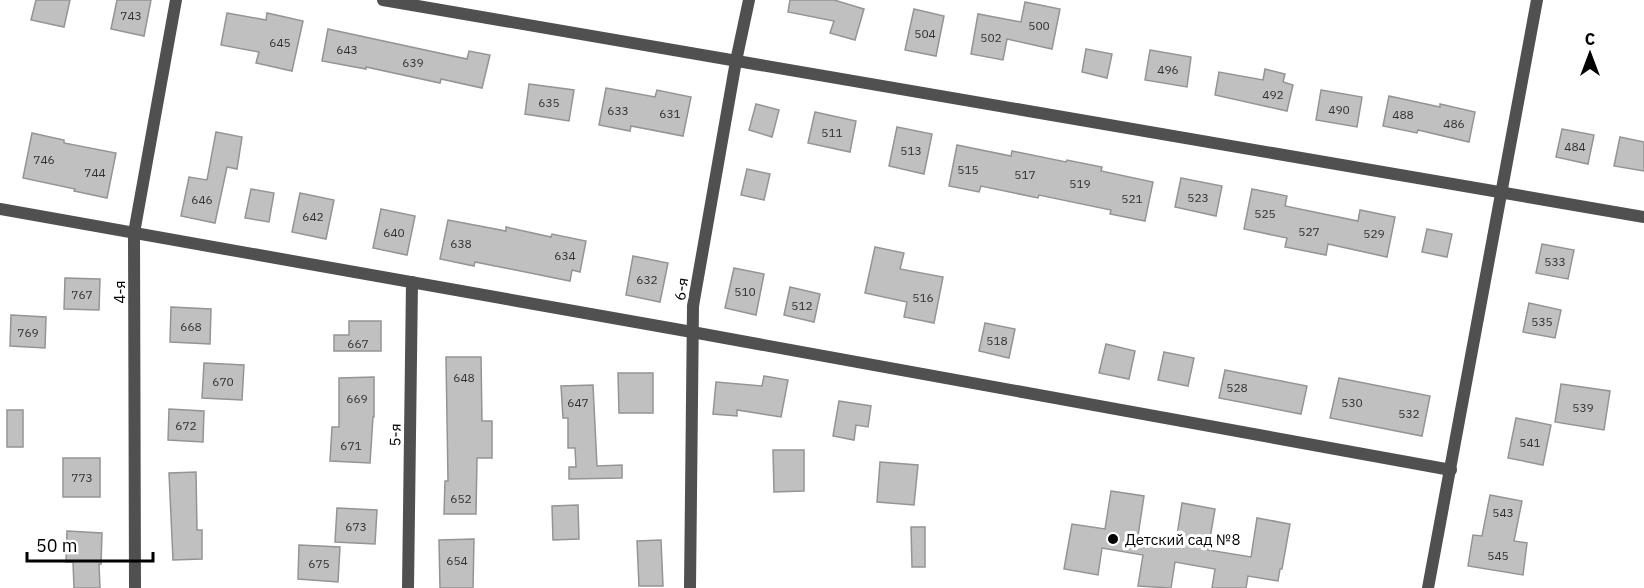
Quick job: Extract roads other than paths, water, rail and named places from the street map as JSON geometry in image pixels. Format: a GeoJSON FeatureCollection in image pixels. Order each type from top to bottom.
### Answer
{"type":"FeatureCollection","features":[{"type":"Feature","properties":{"kind":"street","name":"4-я"},"geometry":{"type":"LineString","coordinates":[[135,588],[134,233],[176,0]]}},
{"type":"Feature","properties":{"kind":"street"},"geometry":{"type":"LineString","coordinates":[[383,0],[1644,217]]}},
{"type":"Feature","properties":{"kind":"street","name":"6-я"},"geometry":{"type":"LineString","coordinates":[[690,588],[693,306],[736,61],[749,0]]}},
{"type":"Feature","properties":{"kind":"street"},"geometry":{"type":"LineString","coordinates":[[1428,588],[1537,0]]}},
{"type":"Feature","properties":{"kind":"street"},"geometry":{"type":"LineString","coordinates":[[0,209],[1451,470]]}},
{"type":"Feature","properties":{"kind":"street","name":"5-я"},"geometry":{"type":"LineString","coordinates":[[408,588],[412,282]]}},
{"type":"Feature","properties":{"kind":"place","name":"Детский сад №8"},"geometry":{"type":"Point","coordinates":[1113,539]}}]}
